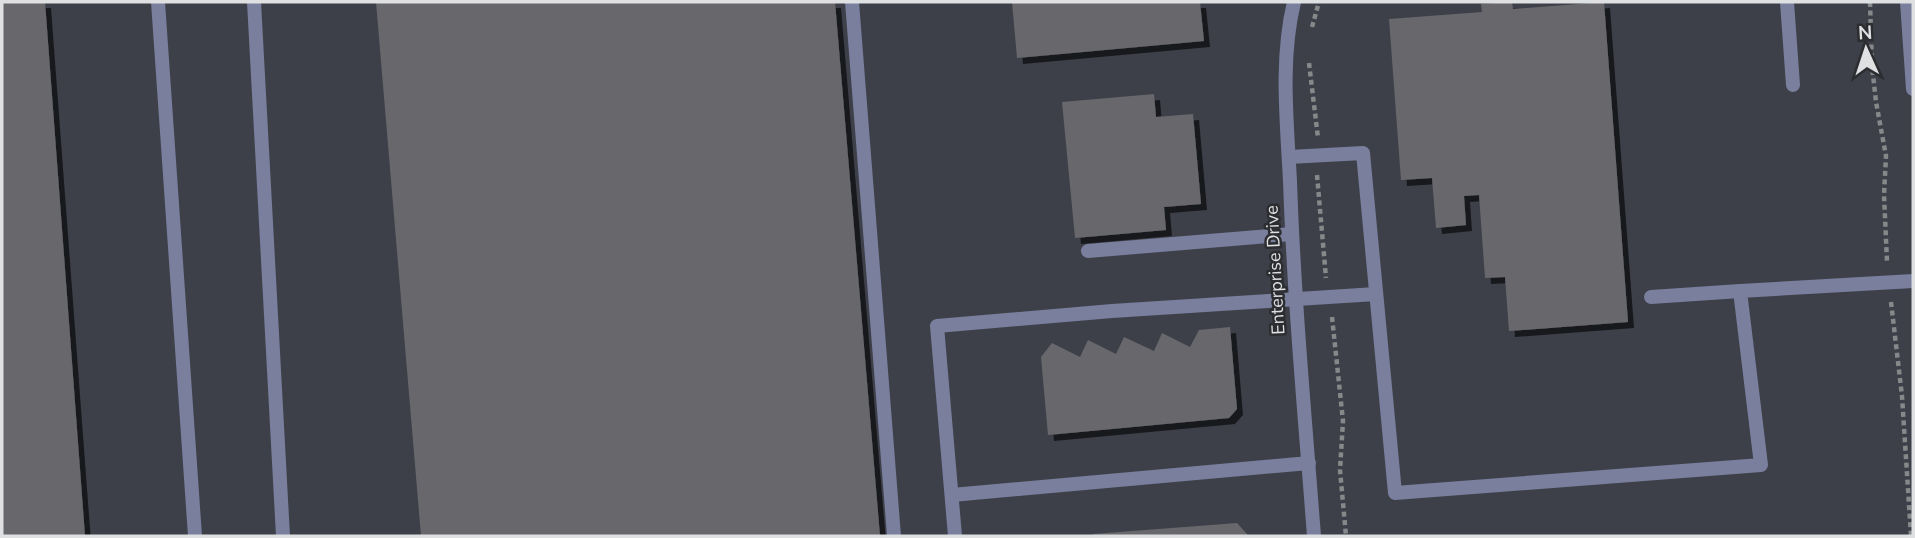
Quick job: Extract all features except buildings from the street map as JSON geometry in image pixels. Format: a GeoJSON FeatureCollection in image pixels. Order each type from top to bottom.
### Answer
{"type":"FeatureCollection","features":[{"type":"Feature","properties":{"kind":"street"},"geometry":{"type":"LineString","coordinates":[[158,2],[195,536]]}},
{"type":"Feature","properties":{"kind":"street"},"geometry":{"type":"LineString","coordinates":[[254,2],[283,536]]}},
{"type":"Feature","properties":{"kind":"street"},"geometry":{"type":"LineString","coordinates":[[852,2],[894,536]]}},
{"type":"Feature","properties":{"kind":"street","name":"Enterprise Drive"},"geometry":{"type":"LineString","coordinates":[[1294,2],[1288,27],[1286,94],[1294,299],[1314,536]]}},
{"type":"Feature","properties":{"kind":"street"},"geometry":{"type":"LineString","coordinates":[[1787,2],[1793,85]]}},
{"type":"Feature","properties":{"kind":"street"},"geometry":{"type":"LineString","coordinates":[[1907,2],[1913,89]]}},
{"type":"Feature","properties":{"kind":"street"},"geometry":{"type":"LineString","coordinates":[[1289,157],[1363,153],[1395,493],[1761,465],[1740,292]]}},
{"type":"Feature","properties":{"kind":"street"},"geometry":{"type":"LineString","coordinates":[[1088,251],[1292,234]]}},
{"type":"Feature","properties":{"kind":"street"},"geometry":{"type":"LineString","coordinates":[[1651,297],[1913,281]]}},
{"type":"Feature","properties":{"kind":"street"},"geometry":{"type":"LineString","coordinates":[[956,536],[937,326],[1112,311],[1376,294]]}},
{"type":"Feature","properties":{"kind":"street"},"geometry":{"type":"LineString","coordinates":[[952,495],[1308,463]]}},
{"type":"Feature","properties":{"kind":"path"},"geometry":{"type":"LineString","coordinates":[[1310,36],[1319,2]]}},
{"type":"Feature","properties":{"kind":"path"},"geometry":{"type":"LineString","coordinates":[[1308,56],[1318,134],[1317,179],[1343,421],[1340,470],[1346,536]]}},
{"type":"Feature","properties":{"kind":"shaded area"},"geometry":{"type":"Polygon","coordinates":[[[2,2],[1913,2],[1913,536],[2,536],[2,2]]]}}]}
